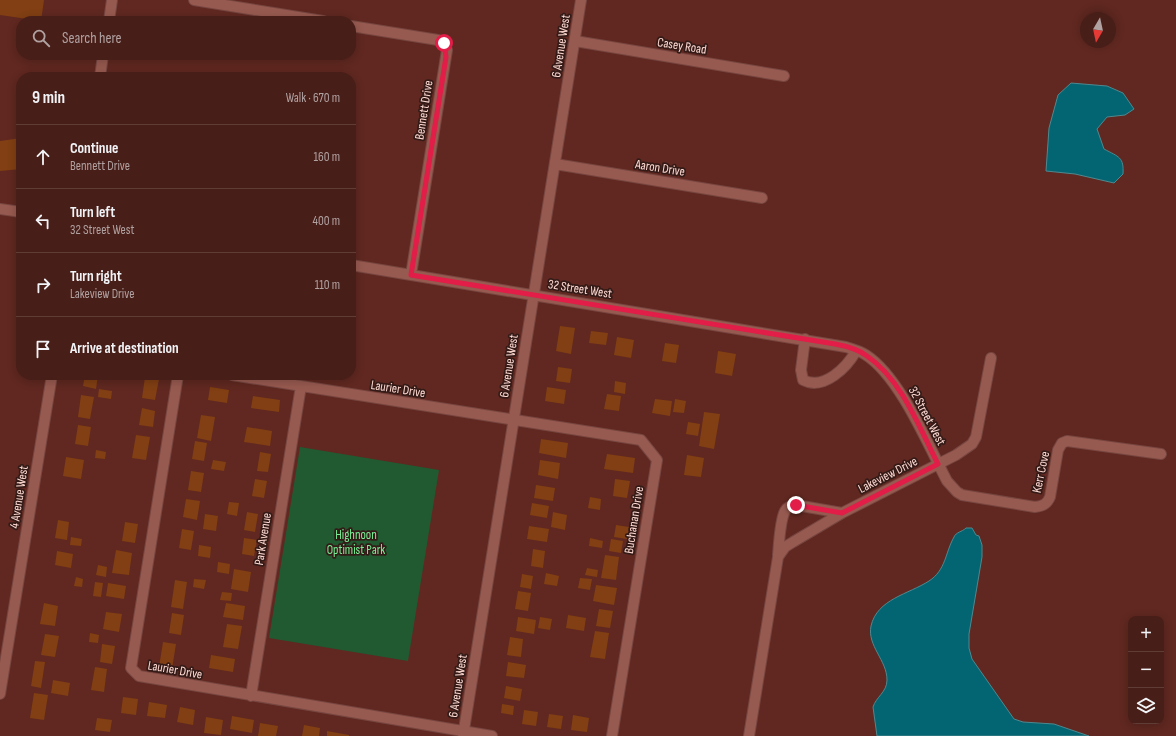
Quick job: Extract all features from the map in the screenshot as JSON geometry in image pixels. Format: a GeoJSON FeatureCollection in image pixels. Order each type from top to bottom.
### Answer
{"type":"FeatureCollection","features":[{"type":"Feature","properties":{"kind":"street"},"geometry":{"type":"LineString","coordinates":[[110,16],[112,0]]}},
{"type":"Feature","properties":{"kind":"street"},"geometry":{"type":"LineString","coordinates":[[194,0],[292,16]]}},
{"type":"Feature","properties":{"kind":"street","name":"6 Avenue West"},"geometry":{"type":"LineString","coordinates":[[464,734],[581,0]]}},
{"type":"Feature","properties":{"kind":"street","name":"Bennett Drive"},"geometry":{"type":"LineString","coordinates":[[356,27],[438,40],[444,43],[447,50],[411,275]]}},
{"type":"Feature","properties":{"kind":"street","name":"Casey Road"},"geometry":{"type":"LineString","coordinates":[[575,41],[784,76]]}},
{"type":"Feature","properties":{"kind":"street"},"geometry":{"type":"LineString","coordinates":[[101,72],[103,60]]}},
{"type":"Feature","properties":{"kind":"street","name":"Aaron Drive"},"geometry":{"type":"LineString","coordinates":[[555,164],[762,198]]}},
{"type":"Feature","properties":{"kind":"street"},"geometry":{"type":"LineString","coordinates":[[0,209],[16,211]]}},
{"type":"Feature","properties":{"kind":"street","name":"32 Street West"},"geometry":{"type":"LineString","coordinates":[[356,267],[835,344],[856,351],[866,355],[894,384],[938,464]]}},
{"type":"Feature","properties":{"kind":"street"},"geometry":{"type":"LineString","coordinates":[[805,339],[801,370],[803,380],[810,383],[820,382],[843,369],[856,351]]}},
{"type":"Feature","properties":{"kind":"street","name":"Lakeview Drive"},"geometry":{"type":"LineString","coordinates":[[778,557],[785,547],[842,513],[965,450],[976,437],[991,358]]}},
{"type":"Feature","properties":{"kind":"street","name":"4 Avenue West"},"geometry":{"type":"LineString","coordinates":[[0,694],[51,380]]}},
{"type":"Feature","properties":{"kind":"street","name":"Laurier Drive"},"geometry":{"type":"LineString","coordinates":[[177,380],[131,668],[139,676],[464,734]]}},
{"type":"Feature","properties":{"kind":"street","name":"Laurier Drive"},"geometry":{"type":"LineString","coordinates":[[263,380],[513,421]]}},
{"type":"Feature","properties":{"kind":"street","name":"Park Avenue"},"geometry":{"type":"LineString","coordinates":[[251,696],[301,386]]}},
{"type":"Feature","properties":{"kind":"street","name":"Buchanan Drive"},"geometry":{"type":"LineString","coordinates":[[513,421],[641,440],[657,460],[612,736]]}},
{"type":"Feature","properties":{"kind":"street","name":"Kerr Cove"},"geometry":{"type":"LineString","coordinates":[[938,464],[952,487],[962,495],[1035,507],[1042,506],[1048,502],[1058,450],[1062,443],[1067,441],[1161,454]]}},
{"type":"Feature","properties":{"kind":"street"},"geometry":{"type":"LineString","coordinates":[[749,736],[785,511],[789,507],[796,505],[842,513]]}},
{"type":"Feature","properties":{"kind":"street"},"geometry":{"type":"LineString","coordinates":[[464,734],[492,736]]}},
{"type":"Feature","properties":{"kind":"green space","name":"Highnoon Optimist Park"},"geometry":{"type":"Polygon","coordinates":[[[300,447],[439,470],[408,661],[269,638],[300,447]]]}},
{"type":"Feature","properties":{"kind":"water"},"geometry":{"type":"Polygon","coordinates":[[[1071,83],[1107,86],[1123,93],[1134,109],[1125,115],[1107,117],[1097,129],[1104,149],[1120,158],[1123,164],[1123,174],[1114,183],[1075,174],[1046,171],[1049,128],[1058,95],[1071,83]]]}},
{"type":"Feature","properties":{"kind":"water"},"geometry":{"type":"Polygon","coordinates":[[[966,528],[972,528],[976,535],[979,536],[982,545],[982,557],[969,634],[969,648],[972,659],[1014,719],[1023,722],[1054,724],[1089,736],[877,736],[873,707],[874,703],[885,688],[887,680],[884,666],[872,640],[871,626],[874,617],[887,603],[921,586],[935,577],[942,566],[955,535],[966,528]]]}},
{"type":"Feature","properties":{"kind":"building"},"geometry":{"type":"Polygon","coordinates":[[[0,0],[44,0],[42,16],[16,16],[16,17],[0,15],[0,0]]]}},
{"type":"Feature","properties":{"kind":"building"},"geometry":{"type":"Polygon","coordinates":[[[16,139],[16,169],[0,171],[0,141],[16,139]]]}},
{"type":"Feature","properties":{"kind":"building"},"geometry":{"type":"Polygon","coordinates":[[[560,326],[575,328],[571,354],[556,351],[560,326]]]}},
{"type":"Feature","properties":{"kind":"building"},"geometry":{"type":"Polygon","coordinates":[[[591,331],[608,333],[606,345],[589,343],[591,331]]]}},
{"type":"Feature","properties":{"kind":"building"},"geometry":{"type":"Polygon","coordinates":[[[617,337],[634,340],[631,358],[614,355],[617,337]]]}},
{"type":"Feature","properties":{"kind":"building"},"geometry":{"type":"Polygon","coordinates":[[[665,343],[679,345],[676,363],[662,361],[665,343]]]}},
{"type":"Feature","properties":{"kind":"building"},"geometry":{"type":"Polygon","coordinates":[[[718,351],[736,354],[732,376],[715,373],[718,351]]]}},
{"type":"Feature","properties":{"kind":"building"},"geometry":{"type":"Polygon","coordinates":[[[558,367],[572,369],[570,383],[556,381],[558,367]]]}},
{"type":"Feature","properties":{"kind":"building"},"geometry":{"type":"Polygon","coordinates":[[[84,380],[97,380],[96,389],[83,386],[84,380]]]}},
{"type":"Feature","properties":{"kind":"building"},"geometry":{"type":"Polygon","coordinates":[[[145,380],[159,380],[155,400],[142,398],[145,380]]]}},
{"type":"Feature","properties":{"kind":"building"},"geometry":{"type":"Polygon","coordinates":[[[615,381],[626,383],[625,394],[614,392],[615,381]]]}},
{"type":"Feature","properties":{"kind":"building"},"geometry":{"type":"Polygon","coordinates":[[[210,387],[229,390],[227,403],[208,400],[210,387]]]}},
{"type":"Feature","properties":{"kind":"building"},"geometry":{"type":"Polygon","coordinates":[[[547,387],[566,390],[564,404],[545,401],[547,387]]]}},
{"type":"Feature","properties":{"kind":"building"},"geometry":{"type":"Polygon","coordinates":[[[99,389],[112,391],[111,399],[98,397],[99,389]]]}},
{"type":"Feature","properties":{"kind":"building"},"geometry":{"type":"Polygon","coordinates":[[[607,394],[621,396],[619,411],[604,409],[607,394]]]}},
{"type":"Feature","properties":{"kind":"building"},"geometry":{"type":"Polygon","coordinates":[[[81,395],[94,397],[90,419],[78,417],[81,395]]]}},
{"type":"Feature","properties":{"kind":"building"},"geometry":{"type":"Polygon","coordinates":[[[253,396],[280,400],[279,412],[251,408],[253,396]]]}},
{"type":"Feature","properties":{"kind":"building"},"geometry":{"type":"Polygon","coordinates":[[[655,399],[672,401],[670,416],[652,413],[655,399]]]}},
{"type":"Feature","properties":{"kind":"building"},"geometry":{"type":"Polygon","coordinates":[[[675,399],[686,401],[684,413],[673,412],[675,399]]]}},
{"type":"Feature","properties":{"kind":"building"},"geometry":{"type":"Polygon","coordinates":[[[142,408],[155,411],[153,427],[139,425],[142,408]]]}},
{"type":"Feature","properties":{"kind":"building"},"geometry":{"type":"Polygon","coordinates":[[[704,412],[720,414],[714,449],[699,446],[704,412]]]}},
{"type":"Feature","properties":{"kind":"building"},"geometry":{"type":"Polygon","coordinates":[[[201,415],[215,417],[211,441],[197,438],[201,415]]]}},
{"type":"Feature","properties":{"kind":"building"},"geometry":{"type":"Polygon","coordinates":[[[688,422],[700,424],[698,436],[686,434],[688,422]]]}},
{"type":"Feature","properties":{"kind":"building"},"geometry":{"type":"Polygon","coordinates":[[[78,425],[91,427],[88,446],[75,444],[78,425]]]}},
{"type":"Feature","properties":{"kind":"building"},"geometry":{"type":"Polygon","coordinates":[[[247,427],[272,431],[270,446],[244,442],[247,427]]]}},
{"type":"Feature","properties":{"kind":"building"},"geometry":{"type":"Polygon","coordinates":[[[136,435],[150,437],[146,460],[132,458],[136,435]]]}},
{"type":"Feature","properties":{"kind":"building"},"geometry":{"type":"Polygon","coordinates":[[[541,439],[568,443],[566,458],[539,453],[541,439]]]}},
{"type":"Feature","properties":{"kind":"building"},"geometry":{"type":"Polygon","coordinates":[[[195,441],[207,443],[204,461],[192,459],[195,441]]]}},
{"type":"Feature","properties":{"kind":"building"},"geometry":{"type":"Polygon","coordinates":[[[96,450],[106,452],[105,459],[95,458],[96,450]]]}},
{"type":"Feature","properties":{"kind":"building"},"geometry":{"type":"Polygon","coordinates":[[[260,452],[271,454],[268,472],[257,471],[260,452]]]}},
{"type":"Feature","properties":{"kind":"building"},"geometry":{"type":"Polygon","coordinates":[[[607,454],[635,458],[633,473],[604,469],[607,454]]]}},
{"type":"Feature","properties":{"kind":"building"},"geometry":{"type":"Polygon","coordinates":[[[687,455],[704,458],[701,477],[684,475],[687,455]]]}},
{"type":"Feature","properties":{"kind":"building"},"geometry":{"type":"Polygon","coordinates":[[[66,457],[84,460],[81,479],[63,476],[66,457]]]}},
{"type":"Feature","properties":{"kind":"building"},"geometry":{"type":"Polygon","coordinates":[[[213,460],[226,462],[224,471],[211,469],[213,460]]]}},
{"type":"Feature","properties":{"kind":"building"},"geometry":{"type":"Polygon","coordinates":[[[540,460],[560,463],[558,479],[538,475],[540,460]]]}},
{"type":"Feature","properties":{"kind":"building"},"geometry":{"type":"Polygon","coordinates":[[[191,471],[204,473],[201,492],[188,490],[191,471]]]}},
{"type":"Feature","properties":{"kind":"building"},"geometry":{"type":"Polygon","coordinates":[[[255,479],[267,481],[264,498],[252,496],[255,479]]]}},
{"type":"Feature","properties":{"kind":"building"},"geometry":{"type":"Polygon","coordinates":[[[615,479],[630,481],[627,498],[613,496],[615,479]]]}},
{"type":"Feature","properties":{"kind":"building"},"geometry":{"type":"Polygon","coordinates":[[[536,485],[555,488],[553,501],[534,498],[536,485]]]}},
{"type":"Feature","properties":{"kind":"building"},"geometry":{"type":"Polygon","coordinates":[[[590,497],[601,499],[600,510],[588,508],[590,497]]]}},
{"type":"Feature","properties":{"kind":"building"},"geometry":{"type":"Polygon","coordinates":[[[186,499],[200,501],[197,520],[183,517],[186,499]]]}},
{"type":"Feature","properties":{"kind":"building"},"geometry":{"type":"Polygon","coordinates":[[[229,502],[239,503],[237,516],[227,514],[229,502]]]}},
{"type":"Feature","properties":{"kind":"building"},"geometry":{"type":"Polygon","coordinates":[[[532,503],[549,506],[547,518],[530,515],[532,503]]]}},
{"type":"Feature","properties":{"kind":"building"},"geometry":{"type":"Polygon","coordinates":[[[247,512],[258,514],[255,532],[244,530],[247,512]]]}},
{"type":"Feature","properties":{"kind":"building"},"geometry":{"type":"Polygon","coordinates":[[[553,512],[567,515],[565,530],[551,527],[553,512]]]}},
{"type":"Feature","properties":{"kind":"building"},"geometry":{"type":"Polygon","coordinates":[[[205,514],[218,516],[216,531],[203,529],[205,514]]]}},
{"type":"Feature","properties":{"kind":"building"},"geometry":{"type":"Polygon","coordinates":[[[58,520],[69,522],[67,540],[55,538],[58,520]]]}},
{"type":"Feature","properties":{"kind":"building"},"geometry":{"type":"Polygon","coordinates":[[[125,522],[138,524],[135,543],[122,541],[125,522]]]}},
{"type":"Feature","properties":{"kind":"building"},"geometry":{"type":"Polygon","coordinates":[[[616,525],[629,527],[627,539],[614,537],[616,525]]]}},
{"type":"Feature","properties":{"kind":"building"},"geometry":{"type":"Polygon","coordinates":[[[529,526],[549,529],[547,542],[527,539],[529,526]]]}},
{"type":"Feature","properties":{"kind":"building"},"geometry":{"type":"Polygon","coordinates":[[[182,529],[194,531],[191,550],[179,548],[182,529]]]}},
{"type":"Feature","properties":{"kind":"building"},"geometry":{"type":"Polygon","coordinates":[[[71,537],[82,539],[81,546],[70,545],[71,537]]]}},
{"type":"Feature","properties":{"kind":"building"},"geometry":{"type":"Polygon","coordinates":[[[244,538],[257,540],[254,556],[242,554],[244,538]]]}},
{"type":"Feature","properties":{"kind":"building"},"geometry":{"type":"Polygon","coordinates":[[[590,538],[603,541],[602,548],[589,546],[590,538]]]}},
{"type":"Feature","properties":{"kind":"building"},"geometry":{"type":"Polygon","coordinates":[[[611,539],[623,541],[621,553],[609,551],[611,539]]]}},
{"type":"Feature","properties":{"kind":"building"},"geometry":{"type":"Polygon","coordinates":[[[199,545],[211,547],[210,558],[198,556],[199,545]]]}},
{"type":"Feature","properties":{"kind":"building"},"geometry":{"type":"Polygon","coordinates":[[[533,549],[545,551],[543,568],[531,566],[533,549]]]}},
{"type":"Feature","properties":{"kind":"building"},"geometry":{"type":"Polygon","coordinates":[[[116,550],[132,553],[129,575],[112,573],[116,550]]]}},
{"type":"Feature","properties":{"kind":"building"},"geometry":{"type":"Polygon","coordinates":[[[57,551],[73,554],[71,568],[55,565],[57,551]]]}},
{"type":"Feature","properties":{"kind":"building"},"geometry":{"type":"Polygon","coordinates":[[[605,555],[619,557],[616,580],[601,578],[605,555]]]}},
{"type":"Feature","properties":{"kind":"building"},"geometry":{"type":"Polygon","coordinates":[[[218,562],[230,564],[229,574],[217,572],[218,562]]]}},
{"type":"Feature","properties":{"kind":"building"},"geometry":{"type":"Polygon","coordinates":[[[98,565],[107,567],[106,577],[96,575],[98,565]]]}},
{"type":"Feature","properties":{"kind":"building"},"geometry":{"type":"Polygon","coordinates":[[[587,568],[598,570],[597,577],[585,575],[587,568]]]}},
{"type":"Feature","properties":{"kind":"building"},"geometry":{"type":"Polygon","coordinates":[[[234,569],[251,572],[248,592],[231,589],[234,569]]]}},
{"type":"Feature","properties":{"kind":"building"},"geometry":{"type":"Polygon","coordinates":[[[546,573],[559,576],[557,586],[544,584],[546,573]]]}},
{"type":"Feature","properties":{"kind":"building"},"geometry":{"type":"Polygon","coordinates":[[[522,574],[533,576],[531,589],[520,587],[522,574]]]}},
{"type":"Feature","properties":{"kind":"building"},"geometry":{"type":"Polygon","coordinates":[[[76,577],[83,579],[82,587],[74,586],[76,577]]]}},
{"type":"Feature","properties":{"kind":"building"},"geometry":{"type":"Polygon","coordinates":[[[580,578],[592,579],[590,590],[578,588],[580,578]]]}},
{"type":"Feature","properties":{"kind":"building"},"geometry":{"type":"Polygon","coordinates":[[[194,579],[206,580],[204,589],[193,587],[194,579]]]}},
{"type":"Feature","properties":{"kind":"building"},"geometry":{"type":"Polygon","coordinates":[[[175,580],[187,582],[183,609],[171,607],[175,580]]]}},
{"type":"Feature","properties":{"kind":"building"},"geometry":{"type":"Polygon","coordinates":[[[95,582],[103,583],[101,597],[93,596],[95,582]]]}},
{"type":"Feature","properties":{"kind":"building"},"geometry":{"type":"Polygon","coordinates":[[[108,583],[126,586],[124,599],[106,596],[108,583]]]}},
{"type":"Feature","properties":{"kind":"building"},"geometry":{"type":"Polygon","coordinates":[[[596,585],[617,588],[614,605],[593,601],[596,585]]]}},
{"type":"Feature","properties":{"kind":"building"},"geometry":{"type":"Polygon","coordinates":[[[518,591],[531,593],[528,611],[515,609],[518,591]]]}},
{"type":"Feature","properties":{"kind":"building"},"geometry":{"type":"Polygon","coordinates":[[[222,592],[232,593],[231,601],[220,600],[222,592]]]}},
{"type":"Feature","properties":{"kind":"building"},"geometry":{"type":"Polygon","coordinates":[[[44,603],[58,606],[55,626],[40,624],[44,603]]]}},
{"type":"Feature","properties":{"kind":"building"},"geometry":{"type":"Polygon","coordinates":[[[226,603],[245,606],[243,620],[223,617],[226,603]]]}},
{"type":"Feature","properties":{"kind":"building"},"geometry":{"type":"Polygon","coordinates":[[[599,609],[613,611],[610,628],[596,626],[599,609]]]}},
{"type":"Feature","properties":{"kind":"building"},"geometry":{"type":"Polygon","coordinates":[[[106,612],[122,614],[119,632],[103,629],[106,612]]]}},
{"type":"Feature","properties":{"kind":"building"},"geometry":{"type":"Polygon","coordinates":[[[172,613],[184,615],[181,635],[169,633],[172,613]]]}},
{"type":"Feature","properties":{"kind":"building"},"geometry":{"type":"Polygon","coordinates":[[[568,615],[586,618],[584,631],[566,628],[568,615]]]}},
{"type":"Feature","properties":{"kind":"building"},"geometry":{"type":"Polygon","coordinates":[[[518,617],[536,620],[534,634],[516,631],[518,617]]]}},
{"type":"Feature","properties":{"kind":"building"},"geometry":{"type":"Polygon","coordinates":[[[540,617],[552,619],[550,630],[538,628],[540,617]]]}},
{"type":"Feature","properties":{"kind":"building"},"geometry":{"type":"Polygon","coordinates":[[[227,624],[242,626],[238,649],[223,647],[227,624]]]}},
{"type":"Feature","properties":{"kind":"building"},"geometry":{"type":"Polygon","coordinates":[[[595,631],[609,633],[605,659],[590,657],[595,631]]]}},
{"type":"Feature","properties":{"kind":"building"},"geometry":{"type":"Polygon","coordinates":[[[90,633],[99,635],[98,643],[89,642],[90,633]]]}},
{"type":"Feature","properties":{"kind":"building"},"geometry":{"type":"Polygon","coordinates":[[[45,634],[59,636],[55,657],[41,655],[45,634]]]}},
{"type":"Feature","properties":{"kind":"building"},"geometry":{"type":"Polygon","coordinates":[[[510,637],[523,639],[521,657],[507,655],[510,637]]]}},
{"type":"Feature","properties":{"kind":"building"},"geometry":{"type":"Polygon","coordinates":[[[163,642],[176,644],[172,669],[159,667],[163,642]]]}},
{"type":"Feature","properties":{"kind":"building"},"geometry":{"type":"Polygon","coordinates":[[[102,644],[115,646],[112,664],[100,662],[102,644]]]}},
{"type":"Feature","properties":{"kind":"building"},"geometry":{"type":"Polygon","coordinates":[[[211,655],[235,659],[233,672],[209,668],[211,655]]]}},
{"type":"Feature","properties":{"kind":"building"},"geometry":{"type":"Polygon","coordinates":[[[35,661],[45,662],[41,688],[31,686],[35,661]]]}},
{"type":"Feature","properties":{"kind":"building"},"geometry":{"type":"Polygon","coordinates":[[[508,662],[526,665],[524,678],[506,676],[508,662]]]}},
{"type":"Feature","properties":{"kind":"building"},"geometry":{"type":"Polygon","coordinates":[[[95,667],[107,669],[104,692],[91,690],[95,667]]]}},
{"type":"Feature","properties":{"kind":"building"},"geometry":{"type":"Polygon","coordinates":[[[53,680],[70,683],[68,696],[51,693],[53,680]]]}},
{"type":"Feature","properties":{"kind":"building"},"geometry":{"type":"Polygon","coordinates":[[[506,686],[522,689],[520,701],[504,698],[506,686]]]}},
{"type":"Feature","properties":{"kind":"building"},"geometry":{"type":"Polygon","coordinates":[[[34,693],[48,695],[44,720],[30,718],[34,693]]]}},
{"type":"Feature","properties":{"kind":"building"},"geometry":{"type":"Polygon","coordinates":[[[123,697],[138,699],[136,715],[121,713],[123,697]]]}},
{"type":"Feature","properties":{"kind":"building"},"geometry":{"type":"Polygon","coordinates":[[[149,702],[167,705],[165,718],[147,716],[149,702]]]}},
{"type":"Feature","properties":{"kind":"building"},"geometry":{"type":"Polygon","coordinates":[[[502,704],[514,706],[513,715],[501,713],[502,704]]]}},
{"type":"Feature","properties":{"kind":"building"},"geometry":{"type":"Polygon","coordinates":[[[180,707],[195,710],[193,725],[177,722],[180,707]]]}},
{"type":"Feature","properties":{"kind":"building"},"geometry":{"type":"Polygon","coordinates":[[[524,710],[538,712],[536,726],[522,724],[524,710]]]}},
{"type":"Feature","properties":{"kind":"building"},"geometry":{"type":"Polygon","coordinates":[[[549,714],[563,716],[561,729],[547,727],[549,714]]]}},
{"type":"Feature","properties":{"kind":"building"},"geometry":{"type":"Polygon","coordinates":[[[573,715],[589,718],[587,732],[571,730],[573,715]]]}},
{"type":"Feature","properties":{"kind":"building"},"geometry":{"type":"Polygon","coordinates":[[[232,716],[254,720],[252,733],[230,729],[232,716]]]}},
{"type":"Feature","properties":{"kind":"building"},"geometry":{"type":"Polygon","coordinates":[[[206,717],[223,720],[221,735],[204,733],[206,717]]]}},
{"type":"Feature","properties":{"kind":"building"},"geometry":{"type":"Polygon","coordinates":[[[97,718],[112,720],[110,732],[95,730],[97,718]]]}},
{"type":"Feature","properties":{"kind":"building"},"geometry":{"type":"Polygon","coordinates":[[[260,723],[278,726],[276,736],[258,736],[260,723]]]}},
{"type":"Feature","properties":{"kind":"building"},"geometry":{"type":"Polygon","coordinates":[[[304,725],[320,728],[319,736],[302,736],[304,725]]]}},
{"type":"Feature","properties":{"kind":"building"},"geometry":{"type":"Polygon","coordinates":[[[327,731],[349,735],[349,736],[327,736],[327,731]]]}},
{"type":"Feature","properties":{"kind":"route"},"geometry":{"type":"LineString","coordinates":[[444,43],[447,50],[411,275],[835,344],[866,355],[890,378],[899,390],[938,464],[842,513],[796,505]]}}]}
